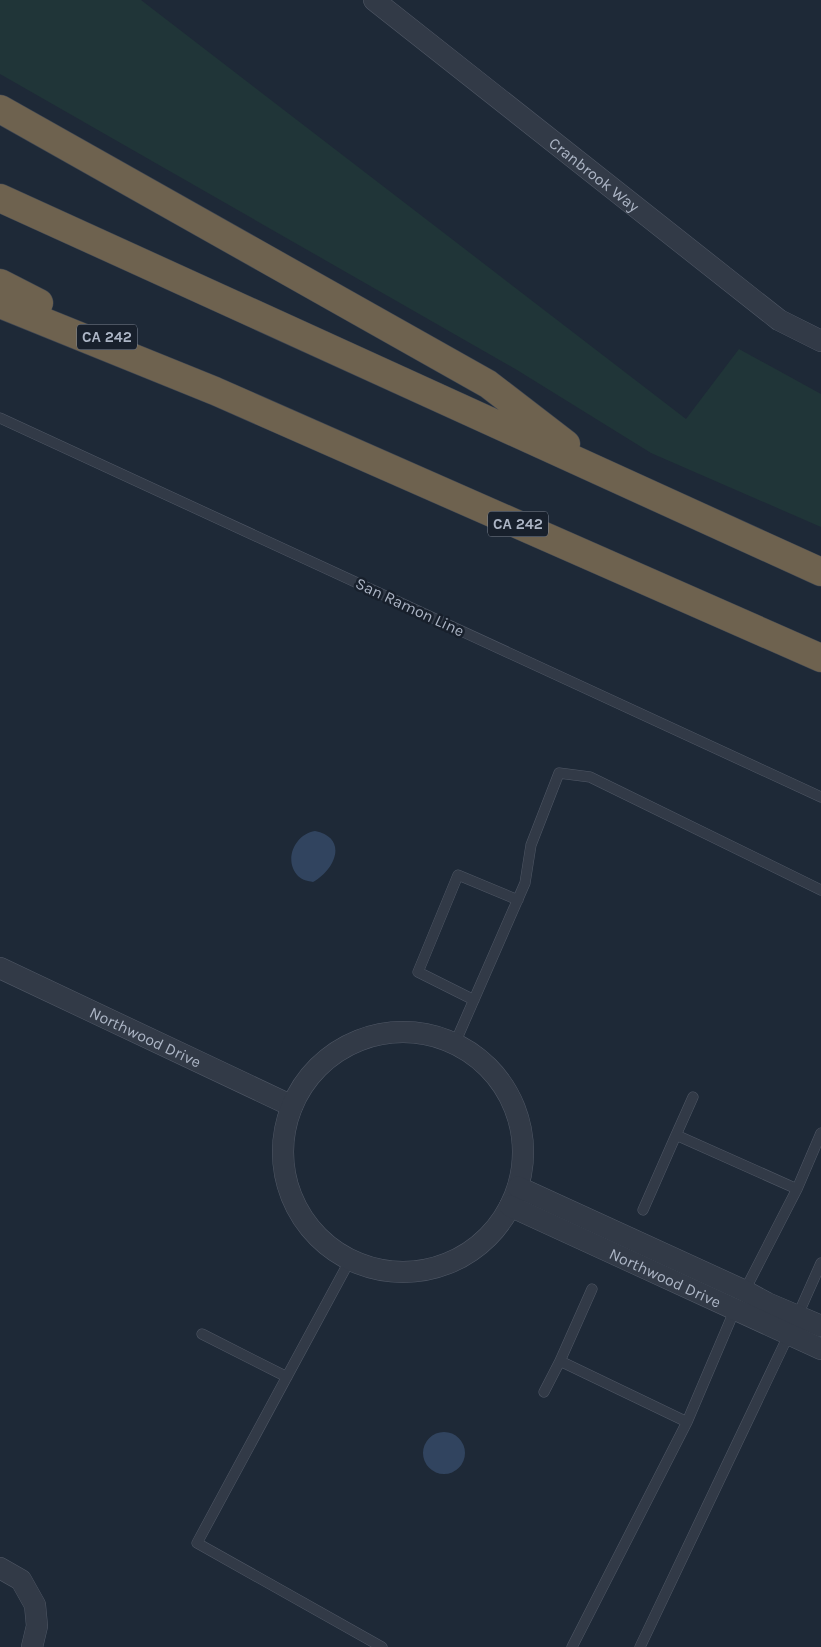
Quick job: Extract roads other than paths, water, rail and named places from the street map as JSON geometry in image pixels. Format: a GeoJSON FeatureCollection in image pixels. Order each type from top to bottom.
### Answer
{"type":"FeatureCollection","features":[{"type":"Feature","properties":{"kind":"highway"},"geometry":{"type":"LineString","coordinates":[[0,109],[488,384],[603,473]]}},
{"type":"Feature","properties":{"kind":"highway"},"geometry":{"type":"LineString","coordinates":[[0,198],[821,572]]}},
{"type":"Feature","properties":{"kind":"highway","name":"CA 242"},"geometry":{"type":"LineString","coordinates":[[0,283],[215,390],[821,658]]}},
{"type":"Feature","properties":{"kind":"highway"},"geometry":{"type":"LineString","coordinates":[[0,304],[215,390]]}},
{"type":"Feature","properties":{"kind":"street","name":"Cranbrook Way"},"geometry":{"type":"LineString","coordinates":[[374,0],[779,320],[821,341]]}},
{"type":"Feature","properties":{"kind":"street","name":"Northwood Drive"},"geometry":{"type":"LineString","coordinates":[[0,968],[292,1106]]}},
{"type":"Feature","properties":{"kind":"street"},"geometry":{"type":"LineString","coordinates":[[391,1032],[408,1032],[424,1033],[455,1043],[479,1058],[498,1079],[513,1103],[521,1130],[523,1159],[514,1197],[488,1237],[458,1259],[423,1271],[386,1271],[350,1260],[320,1240],[298,1211],[285,1177],[283,1141],[292,1106],[308,1078],[331,1055],[360,1040],[391,1032]]}},
{"type":"Feature","properties":{"kind":"street","name":"Northwood Drive"},"geometry":{"type":"LineString","coordinates":[[514,1197],[745,1291],[767,1303],[821,1349]]}},
{"type":"Feature","properties":{"kind":"street","name":"Northwood Drive"},"geometry":{"type":"LineString","coordinates":[[514,1197],[735,1310],[794,1325],[821,1326]]}},
{"type":"Feature","properties":{"kind":"street"},"geometry":{"type":"LineString","coordinates":[[0,1568],[21,1580],[35,1605],[37,1626],[32,1647]]}},
{"type":"Feature","properties":{"kind":"lane","name":"San Ramon Line"},"geometry":{"type":"LineString","coordinates":[[0,418],[821,797]]}},
{"type":"Feature","properties":{"kind":"lane"},"geometry":{"type":"LineString","coordinates":[[455,1043],[525,883],[532,845],[559,773],[590,777],[821,890]]}},
{"type":"Feature","properties":{"kind":"lane"},"geometry":{"type":"LineString","coordinates":[[474,1000],[418,972],[458,874],[518,900]]}},
{"type":"Feature","properties":{"kind":"lane"},"geometry":{"type":"LineString","coordinates":[[643,1210],[693,1097]]}},
{"type":"Feature","properties":{"kind":"lane"},"geometry":{"type":"LineString","coordinates":[[572,1647],[687,1422],[735,1310],[797,1189],[821,1133]]}},
{"type":"Feature","properties":{"kind":"lane"},"geometry":{"type":"LineString","coordinates":[[676,1135],[797,1189]]}},
{"type":"Feature","properties":{"kind":"lane"},"geometry":{"type":"LineString","coordinates":[[350,1260],[198,1543],[382,1647]]}},
{"type":"Feature","properties":{"kind":"lane"},"geometry":{"type":"LineString","coordinates":[[640,1647],[794,1325],[821,1263]]}},
{"type":"Feature","properties":{"kind":"lane"},"geometry":{"type":"LineString","coordinates":[[544,1392],[592,1289]]}},
{"type":"Feature","properties":{"kind":"lane"},"geometry":{"type":"LineString","coordinates":[[202,1334],[287,1377]]}},
{"type":"Feature","properties":{"kind":"lane"},"geometry":{"type":"LineString","coordinates":[[560,1361],[687,1422]]}},
{"type":"Feature","properties":{"kind":"water"},"geometry":{"type":"Polygon","coordinates":[[[315,831],[326,835],[332,840],[335,847],[335,855],[327,870],[313,882],[298,876],[294,870],[292,856],[297,842],[308,833],[315,831]]]}},
{"type":"Feature","properties":{"kind":"water"},"geometry":{"type":"Polygon","coordinates":[[[448,1432],[456,1435],[462,1441],[465,1453],[462,1465],[456,1471],[440,1474],[432,1471],[426,1465],[423,1449],[426,1441],[432,1435],[448,1432]]]}}]}
